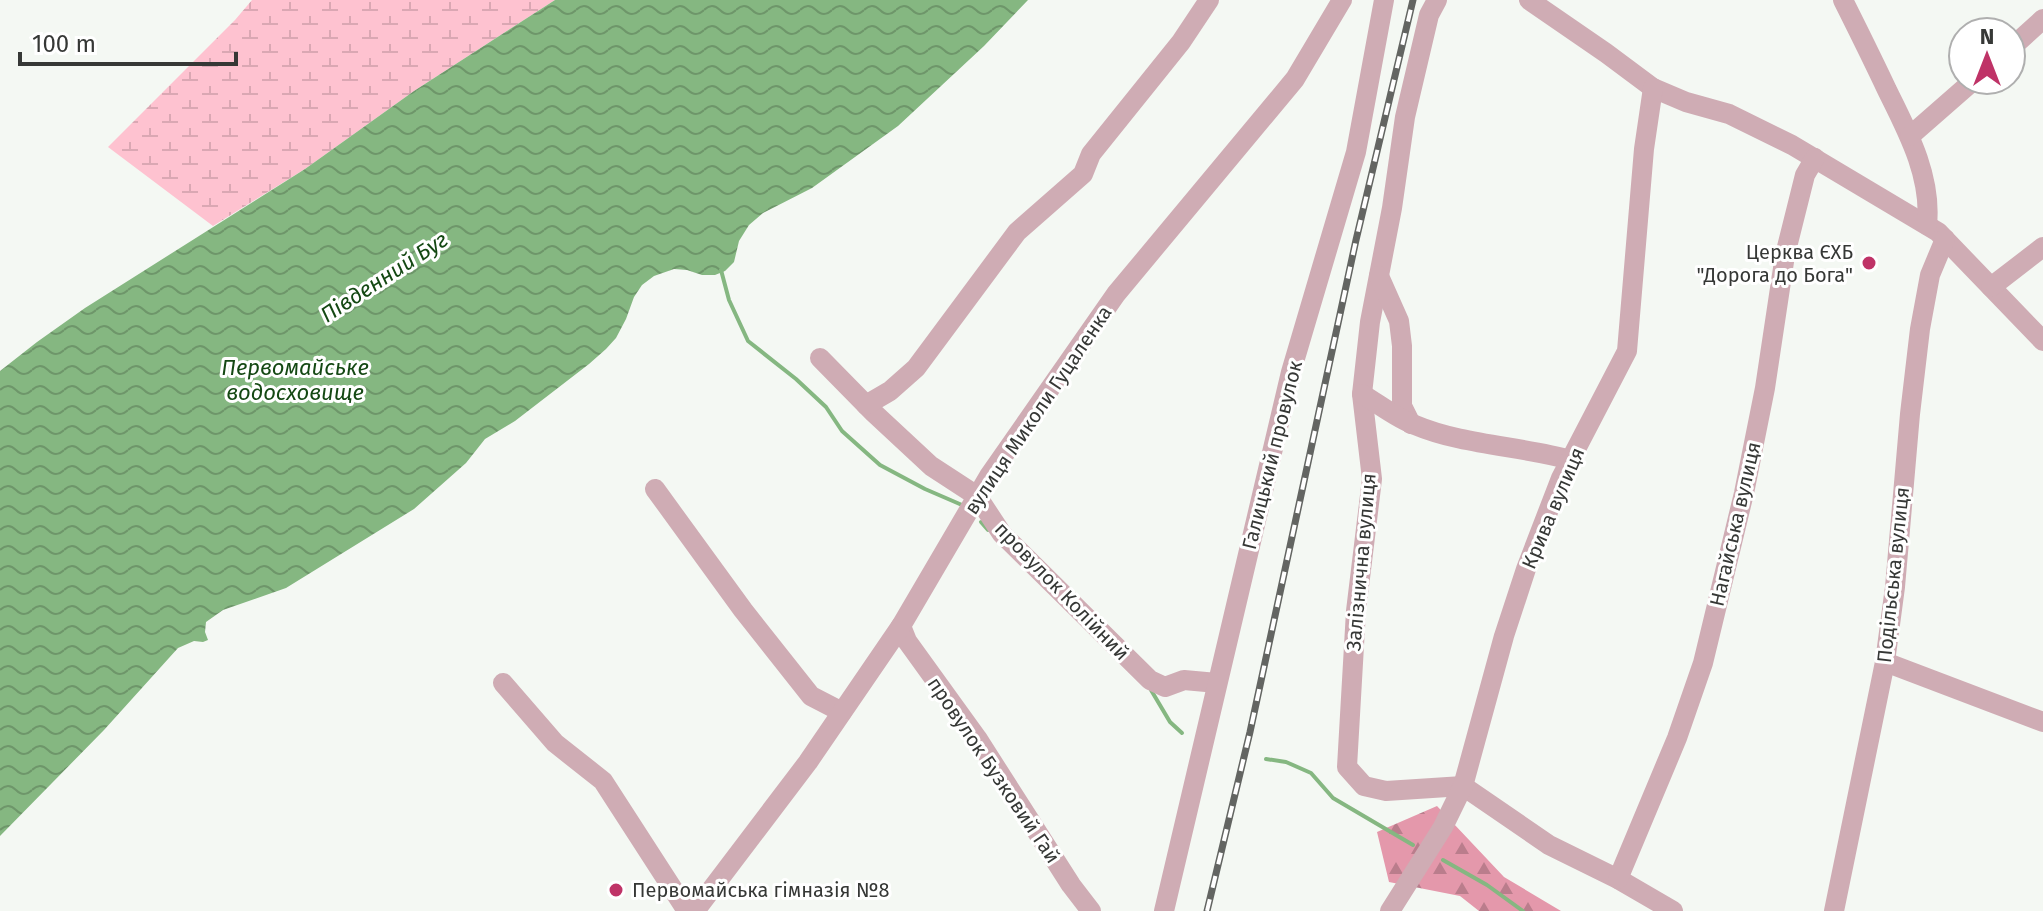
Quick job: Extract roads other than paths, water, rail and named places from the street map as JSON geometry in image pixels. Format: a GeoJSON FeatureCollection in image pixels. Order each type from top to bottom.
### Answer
{"type":"FeatureCollection","features":[{"type":"Feature","properties":{"kind":"street"},"geometry":{"type":"LineString","coordinates":[[866,405],[890,391],[916,368],[1017,232],[1083,174],[1091,154],[1181,42],[1209,0]]}},
{"type":"Feature","properties":{"kind":"street","name":"вулиця Миколи Гуцаленка"},"geometry":{"type":"LineString","coordinates":[[695,911],[808,762],[901,626],[989,476],[1116,294],[1295,79],[1342,0]]}},
{"type":"Feature","properties":{"kind":"street","name":"Галицький провулок"},"geometry":{"type":"LineString","coordinates":[[1164,911],[1291,372],[1356,152],[1384,0]]}},
{"type":"Feature","properties":{"kind":"street","name":"Залізнична вулиця"},"geometry":{"type":"LineString","coordinates":[[1437,0],[1429,15],[1405,117],[1370,322],[1362,394],[1372,479],[1356,611],[1347,767],[1364,786],[1386,791],[1463,786]]}},
{"type":"Feature","properties":{"kind":"street"},"geometry":{"type":"LineString","coordinates":[[1529,0],[1653,88],[1686,102],[1729,114],[1792,145],[1927,225],[1945,239],[2043,341]]}},
{"type":"Feature","properties":{"kind":"street"},"geometry":{"type":"LineString","coordinates":[[1843,0],[1910,136],[1929,204],[1927,225]]}},
{"type":"Feature","properties":{"kind":"street"},"geometry":{"type":"LineString","coordinates":[[2027,34],[2043,19]]}},
{"type":"Feature","properties":{"kind":"street","name":"Крива вулиця"},"geometry":{"type":"LineString","coordinates":[[1394,909],[1443,827],[1463,786],[1504,636],[1526,569],[1561,478],[1627,351],[1644,149],[1653,88]]}},
{"type":"Feature","properties":{"kind":"street"},"geometry":{"type":"LineString","coordinates":[[1910,136],[1956,96]]}},
{"type":"Feature","properties":{"kind":"street","name":"Нагайська вулиця"},"geometry":{"type":"LineString","coordinates":[[1618,879],[1677,738],[1703,663],[1744,493],[1762,403],[1785,255],[1805,175],[1815,158]]}},
{"type":"Feature","properties":{"kind":"street","name":"Подільська вулиця"},"geometry":{"type":"LineString","coordinates":[[1834,911],[1885,662],[1920,329],[1930,275],[1945,239]]}},
{"type":"Feature","properties":{"kind":"street"},"geometry":{"type":"LineString","coordinates":[[1991,287],[2043,247]]}},
{"type":"Feature","properties":{"kind":"street"},"geometry":{"type":"LineString","coordinates":[[1379,276],[1399,321],[1402,406],[1411,424]]}},
{"type":"Feature","properties":{"kind":"street","name":"провулок Колійний"},"geometry":{"type":"LineString","coordinates":[[820,358],[931,466],[977,496],[1002,534],[1150,680],[1165,687],[1184,680],[1217,683]]}},
{"type":"Feature","properties":{"kind":"street"},"geometry":{"type":"LineString","coordinates":[[1362,394],[1411,424],[1463,439],[1571,460]]}},
{"type":"Feature","properties":{"kind":"street"},"geometry":{"type":"LineString","coordinates":[[655,489],[743,610],[811,696],[842,712]]}},
{"type":"Feature","properties":{"kind":"street","name":"провулок Бузковий Гай"},"geometry":{"type":"LineString","coordinates":[[901,626],[907,641],[977,738],[1091,911]]}},
{"type":"Feature","properties":{"kind":"street"},"geometry":{"type":"LineString","coordinates":[[1885,662],[2043,722]]}},
{"type":"Feature","properties":{"kind":"street"},"geometry":{"type":"LineString","coordinates":[[503,683],[555,743],[603,781],[687,911]]}},
{"type":"Feature","properties":{"kind":"street"},"geometry":{"type":"LineString","coordinates":[[1463,786],[1549,845],[1618,879],[1673,911]]}},
{"type":"Feature","properties":{"kind":"water","name":"Первомайське водосховище"},"geometry":{"type":"Polygon","coordinates":[[[555,0],[1028,0],[984,46],[898,126],[812,188],[763,213],[749,225],[739,241],[734,262],[725,271],[702,275],[674,269],[654,276],[642,285],[616,338],[606,349],[515,421],[485,439],[466,463],[414,509],[286,588],[223,610],[206,622],[208,640],[194,641],[178,648],[104,730],[0,836],[0,371],[85,308],[305,169],[414,91],[555,0]]]}},
{"type":"Feature","properties":{"kind":"waterway"},"geometry":{"type":"LineString","coordinates":[[721,270],[729,300],[748,341],[826,407],[842,431],[880,465],[962,505]]}},
{"type":"Feature","properties":{"kind":"waterway"},"geometry":{"type":"LineString","coordinates":[[981,522],[988,530]]}},
{"type":"Feature","properties":{"kind":"waterway"},"geometry":{"type":"LineString","coordinates":[[1151,690],[1170,722],[1182,733]]}},
{"type":"Feature","properties":{"kind":"waterway"},"geometry":{"type":"LineString","coordinates":[[1266,759],[1286,762],[1311,773],[1333,798],[1413,845]]}},
{"type":"Feature","properties":{"kind":"waterway"},"geometry":{"type":"LineString","coordinates":[[1443,860],[1487,885],[1523,911]]}},
{"type":"Feature","properties":{"kind":"railway"},"geometry":{"type":"LineString","coordinates":[[1207,911],[1250,732],[1356,240],[1413,0]]}},
{"type":"Feature","properties":{"kind":"place","name":"Церква ЄХБ \"Дорога до Бога\""},"geometry":{"type":"Point","coordinates":[1869,263]}},
{"type":"Feature","properties":{"kind":"place","name":"Первомайська гімназія №8"},"geometry":{"type":"Point","coordinates":[616,890]}},
{"type":"Feature","properties":{"kind":"water label","name":"Південний Буг"},"geometry":{"type":"Point","coordinates":[384,277]}}]}
